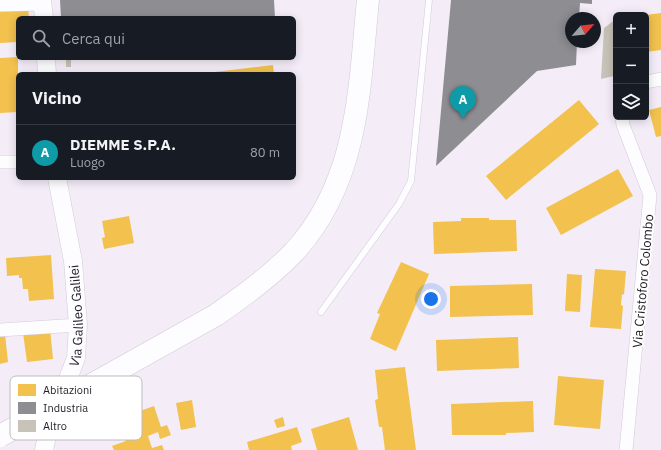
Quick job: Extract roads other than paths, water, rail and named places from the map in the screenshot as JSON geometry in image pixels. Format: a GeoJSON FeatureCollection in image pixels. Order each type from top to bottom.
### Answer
{"type":"FeatureCollection","features":[{"type":"Feature","properties":{"kind":"highway"},"geometry":{"type":"LineString","coordinates":[[107,376],[216,315],[260,283],[294,251],[315,223],[332,194],[345,165],[357,108],[368,0]]}},
{"type":"Feature","properties":{"kind":"highway"},"geometry":{"type":"LineString","coordinates":[[0,436],[10,430]]}},
{"type":"Feature","properties":{"kind":"street"},"geometry":{"type":"LineString","coordinates":[[0,5],[43,7]]}},
{"type":"Feature","properties":{"kind":"street"},"geometry":{"type":"LineString","coordinates":[[46,60],[48,72]]}},
{"type":"Feature","properties":{"kind":"street"},"geometry":{"type":"LineString","coordinates":[[649,81],[661,79]]}},
{"type":"Feature","properties":{"kind":"street","name":"Via Cristoforo Colombo"},"geometry":{"type":"LineString","coordinates":[[622,120],[650,195],[626,450]]}},
{"type":"Feature","properties":{"kind":"street"},"geometry":{"type":"LineString","coordinates":[[0,162],[16,162]]}},
{"type":"Feature","properties":{"kind":"street","name":"Via Galileo Galilei"},"geometry":{"type":"LineString","coordinates":[[57,180],[73,261],[78,325],[76,358],[69,376]]}},
{"type":"Feature","properties":{"kind":"street"},"geometry":{"type":"LineString","coordinates":[[0,330],[78,325]]}},
{"type":"Feature","properties":{"kind":"street","name":"Via Galileo Galilei"},"geometry":{"type":"LineString","coordinates":[[44,450],[46,440]]}},
{"type":"Feature","properties":{"kind":"lane"},"geometry":{"type":"LineString","coordinates":[[320,312],[399,204],[411,181],[429,0]]}},
{"type":"Feature","properties":{"kind":"place","name":"DIEMME S.P.A."},"geometry":{"type":"Point","coordinates":[463,119]}}]}
